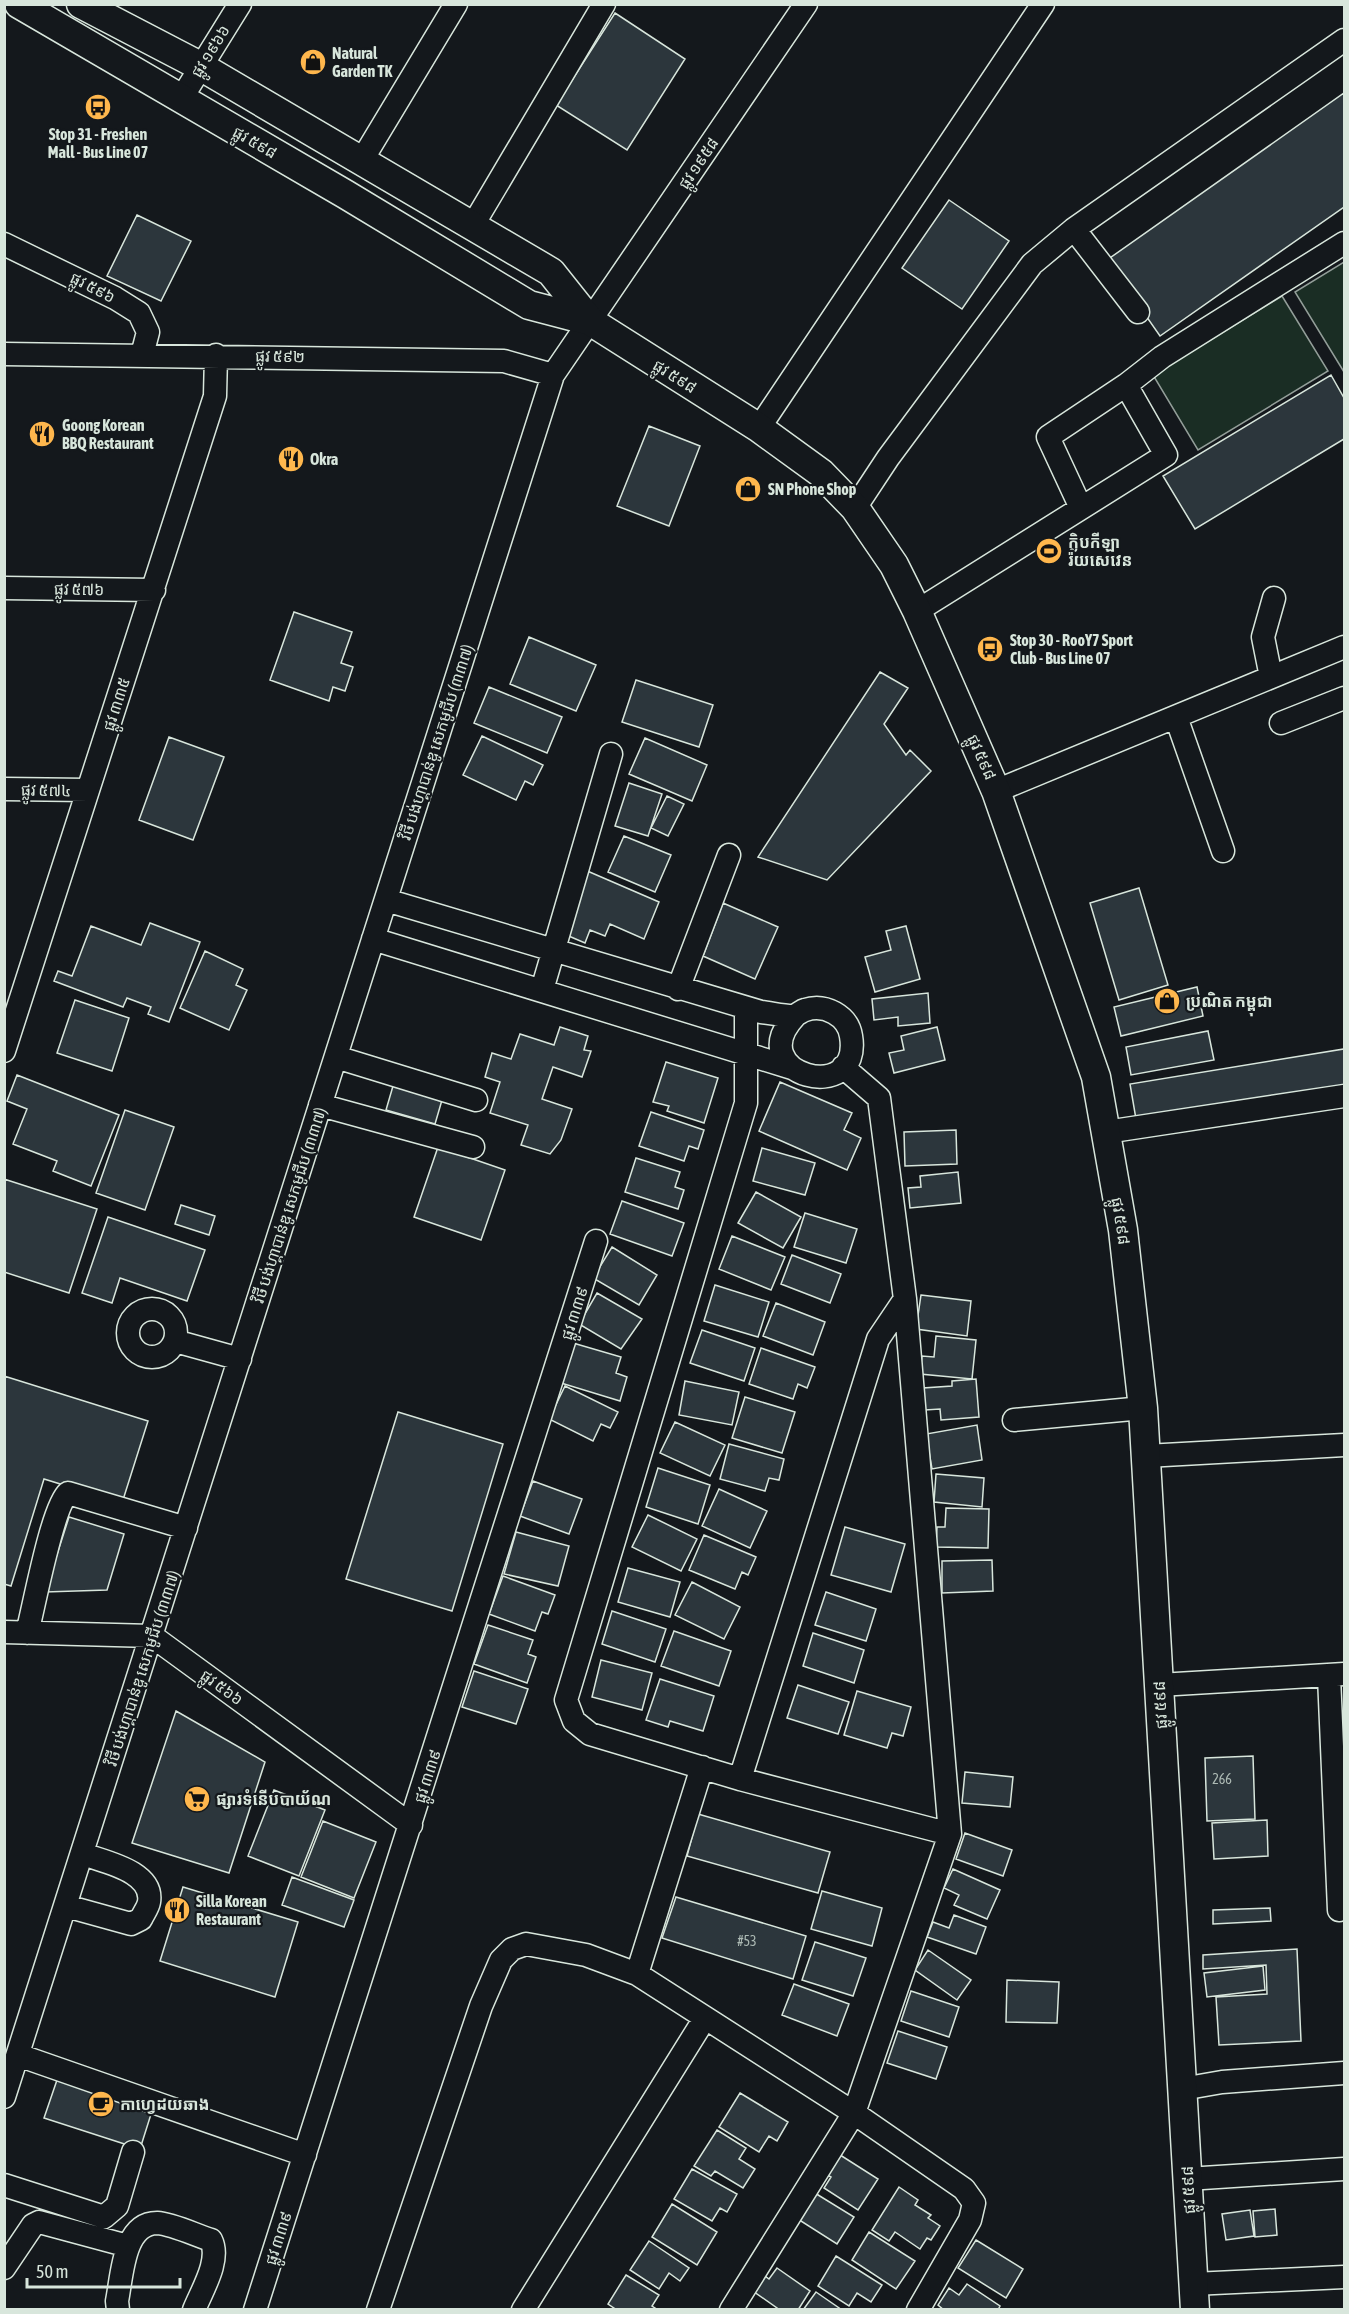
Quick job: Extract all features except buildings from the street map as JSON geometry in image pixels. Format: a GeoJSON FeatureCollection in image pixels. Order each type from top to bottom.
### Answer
{"type":"FeatureCollection","features":[{"type":"Feature","properties":{"kind":"main road","name":"ផ្លូវ ៥៩៨"},"geometry":{"type":"LineString","coordinates":[[19,4],[529,305],[590,321],[759,428],[821,473],[855,508],[894,565],[917,611],[996,791],[1096,1077],[1123,1230],[1143,1408],[1194,2297]]}},
{"type":"Feature","properties":{"kind":"main road","name":"ផ្លូវ ៥៩៨"},"geometry":{"type":"LineString","coordinates":[[94,8],[200,66],[551,272],[590,321]]}},
{"type":"Feature","properties":{"kind":"street","name":"ផ្លូវ ១៩៦៦"},"geometry":{"type":"LineString","coordinates":[[181,99],[240,4]]}},
{"type":"Feature","properties":{"kind":"street"},"geometry":{"type":"LineString","coordinates":[[362,160],[456,4]]}},
{"type":"Feature","properties":{"kind":"street"},"geometry":{"type":"LineString","coordinates":[[473,225],[604,4]]}},
{"type":"Feature","properties":{"kind":"street","name":"ផ្លូវ ១៩៥៨"},"geometry":{"type":"LineString","coordinates":[[590,321],[806,4]]}},
{"type":"Feature","properties":{"kind":"street"},"geometry":{"type":"LineString","coordinates":[[759,428],[1043,4]]}},
{"type":"Feature","properties":{"kind":"street"},"geometry":{"type":"LineString","coordinates":[[855,508],[888,458],[1032,264],[1074,229],[1344,40]]}},
{"type":"Feature","properties":{"kind":"street"},"geometry":{"type":"LineString","coordinates":[[1074,229],[1138,312]]}},
{"type":"Feature","properties":{"kind":"street"},"geometry":{"type":"LineString","coordinates":[[1081,508],[1048,437],[1126,385],[1162,357],[1344,243]]}},
{"type":"Feature","properties":{"kind":"street","name":"ផ្លូវ ៥៩៦"},"geometry":{"type":"LineString","coordinates":[[4,244],[116,298],[139,313],[148,332],[142,355]]}},
{"type":"Feature","properties":{"kind":"street","name":"វិថី បង់ហ្គាបាន់ឌូ សេកមូជីប (៣៣៧)"},"geometry":{"type":"LineString","coordinates":[[4,2097],[553,375],[590,321]]}},
{"type":"Feature","properties":{"kind":"street","name":"ផ្លូវ ៥៩២"},"geometry":{"type":"LineString","coordinates":[[4,354],[216,355],[504,361],[553,375]]}},
{"type":"Feature","properties":{"kind":"street","name":"ផ្លូវ ៣៣៥"},"geometry":{"type":"LineString","coordinates":[[4,1051],[215,396],[216,355]]}},
{"type":"Feature","properties":{"kind":"street"},"geometry":{"type":"LineString","coordinates":[[917,611],[1166,455],[1126,385]]}},
{"type":"Feature","properties":{"kind":"street","name":"ផ្លូវ ៥៧៦"},"geometry":{"type":"LineString","coordinates":[[4,588],[154,590]]}},
{"type":"Feature","properties":{"kind":"street"},"geometry":{"type":"LineString","coordinates":[[1271,677],[1263,637],[1274,598]]}},
{"type":"Feature","properties":{"kind":"street"},"geometry":{"type":"LineString","coordinates":[[996,791],[1344,647]]}},
{"type":"Feature","properties":{"kind":"street"},"geometry":{"type":"LineString","coordinates":[[1281,723],[1344,698]]}},
{"type":"Feature","properties":{"kind":"street"},"geometry":{"type":"LineString","coordinates":[[1176,717],[1223,851]]}},
{"type":"Feature","properties":{"kind":"street"},"geometry":{"type":"LineString","coordinates":[[542,990],[611,754]]}},
{"type":"Feature","properties":{"kind":"street","name":"ផ្លូវ ៥៧៤"},"geometry":{"type":"LineString","coordinates":[[4,789],[88,790]]}},
{"type":"Feature","properties":{"kind":"street"},"geometry":{"type":"LineString","coordinates":[[678,988],[729,855]]}},
{"type":"Feature","properties":{"kind":"street"},"geometry":{"type":"LineString","coordinates":[[386,900],[746,1008],[795,1016]]}},
{"type":"Feature","properties":{"kind":"street"},"geometry":{"type":"LineString","coordinates":[[373,939],[745,1052],[792,1068],[812,1078],[823,1078],[843,1067],[852,1046],[846,1023],[828,1010],[805,1010],[795,1016],[784,1032],[782,1041],[782,1051],[792,1068]]}},
{"type":"Feature","properties":{"kind":"street"},"geometry":{"type":"LineString","coordinates":[[746,1008],[746,1103],[566,1700],[574,1721],[590,1734],[740,1779],[950,1834]]}},
{"type":"Feature","properties":{"kind":"street"},"geometry":{"type":"LineString","coordinates":[[336,1057],[476,1100]]}},
{"type":"Feature","properties":{"kind":"street"},"geometry":{"type":"LineString","coordinates":[[731,2310],[855,2113],[950,1834],[905,1299],[879,1098],[843,1067]]}},
{"type":"Feature","properties":{"kind":"street"},"geometry":{"type":"LineString","coordinates":[[1106,1132],[1344,1096]]}},
{"type":"Feature","properties":{"kind":"street"},"geometry":{"type":"LineString","coordinates":[[320,1105],[473,1147]]}},
{"type":"Feature","properties":{"kind":"street","name":"ផ្លូវ ៣៣៩"},"geometry":{"type":"LineString","coordinates":[[255,2310],[596,1241]]}},
{"type":"Feature","properties":{"kind":"street"},"geometry":{"type":"LineString","coordinates":[[740,1779],[878,1339],[905,1299]]}},
{"type":"Feature","properties":{"kind":"street"},"geometry":{"type":"LineString","coordinates":[[175,1341],[240,1359]]}},
{"type":"Feature","properties":{"kind":"street"},"geometry":{"type":"LineString","coordinates":[[1014,1420],[1143,1408]]}},
{"type":"Feature","properties":{"kind":"street"},"geometry":{"type":"LineString","coordinates":[[1146,1456],[1344,1445]]}},
{"type":"Feature","properties":{"kind":"street"},"geometry":{"type":"LineString","coordinates":[[152,1636],[16,1633],[63,1497],[68,1493],[186,1528]]}},
{"type":"Feature","properties":{"kind":"street","name":"ផ្លូវ ៥៦៦"},"geometry":{"type":"LineString","coordinates":[[152,1636],[411,1825]]}},
{"type":"Feature","properties":{"kind":"street"},"geometry":{"type":"LineString","coordinates":[[1159,1685],[1336,1675],[1339,1910]]}},
{"type":"Feature","properties":{"kind":"street"},"geometry":{"type":"LineString","coordinates":[[637,1974],[702,1767]]}},
{"type":"Feature","properties":{"kind":"street"},"geometry":{"type":"LineString","coordinates":[[66,1906],[130,1924],[141,1919],[149,1902],[145,1884],[137,1875],[82,1854]]}},
{"type":"Feature","properties":{"kind":"street"},"geometry":{"type":"LineString","coordinates":[[378,2310],[481,2006],[501,1960],[512,1949],[526,1944],[586,1954],[637,1974],[855,2113],[964,2189],[974,2203],[970,2220],[918,2310]]}},
{"type":"Feature","properties":{"kind":"street"},"geometry":{"type":"LineString","coordinates":[[523,2310],[705,2018]]}},
{"type":"Feature","properties":{"kind":"street"},"geometry":{"type":"LineString","coordinates":[[18,2055],[304,2155]]}},
{"type":"Feature","properties":{"kind":"street"},"geometry":{"type":"LineString","coordinates":[[1182,2089],[1222,2082],[1344,2073]]}},
{"type":"Feature","properties":{"kind":"street"},"geometry":{"type":"LineString","coordinates":[[4,2185],[104,2217],[117,2206],[133,2152]]}},
{"type":"Feature","properties":{"kind":"street"},"geometry":{"type":"LineString","coordinates":[[1187,2179],[1344,2169]]}},
{"type":"Feature","properties":{"kind":"street"},"geometry":{"type":"LineString","coordinates":[[4,2268],[33,2225],[39,2222],[128,2246]]}},
{"type":"Feature","properties":{"kind":"street"},"geometry":{"type":"LineString","coordinates":[[118,2310],[117,2301],[128,2246],[140,2229],[147,2224],[159,2223],[211,2240],[215,2248],[214,2258],[194,2310]]}},
{"type":"Feature","properties":{"kind":"street"},"geometry":{"type":"LineString","coordinates":[[1194,2297],[1344,2277]]}},
{"type":"Feature","properties":{"kind":"green space"},"geometry":{"type":"Polygon","coordinates":[[[1344,262],[1344,372],[1295,292],[1344,262]]]}},
{"type":"Feature","properties":{"kind":"green space"},"geometry":{"type":"Polygon","coordinates":[[[1282,296],[1328,371],[1198,450],[1153,375],[1282,296]]]}},
{"type":"Feature","properties":{"kind":"place","name":"Natural Garden TK"},"geometry":{"type":"Point","coordinates":[313,62]}},
{"type":"Feature","properties":{"kind":"place","name":"Stop 31 - Freshen Mall - Bus Line 07"},"geometry":{"type":"Point","coordinates":[98,107]}},
{"type":"Feature","properties":{"kind":"place","name":"Goong Korean BBQ Restaurant"},"geometry":{"type":"Point","coordinates":[42,434]}},
{"type":"Feature","properties":{"kind":"place","name":"Okra"},"geometry":{"type":"Point","coordinates":[291,459]}},
{"type":"Feature","properties":{"kind":"place","name":"SN Phone Shop"},"geometry":{"type":"Point","coordinates":[748,489]}},
{"type":"Feature","properties":{"kind":"place","name":"ក្លិបកីឡា រ៉យសេវេន"},"geometry":{"type":"Point","coordinates":[1049,551]}},
{"type":"Feature","properties":{"kind":"place","name":"Stop 30 - RooY7 Sport Club - Bus Line 07"},"geometry":{"type":"Point","coordinates":[990,649]}},
{"type":"Feature","properties":{"kind":"place","name":"ប្រណិត កម្ពុជា"},"geometry":{"type":"Point","coordinates":[1167,1001]}},
{"type":"Feature","properties":{"kind":"place","name":"ផ្សារទំនើបបាយ័ណ"},"geometry":{"type":"Point","coordinates":[197,1799]}},
{"type":"Feature","properties":{"kind":"place","name":"Silla Korean Restaurant"},"geometry":{"type":"Point","coordinates":[177,1910]}},
{"type":"Feature","properties":{"kind":"place","name":"កាហ្វេដយឆាង"},"geometry":{"type":"Point","coordinates":[101,2104]}}]}
